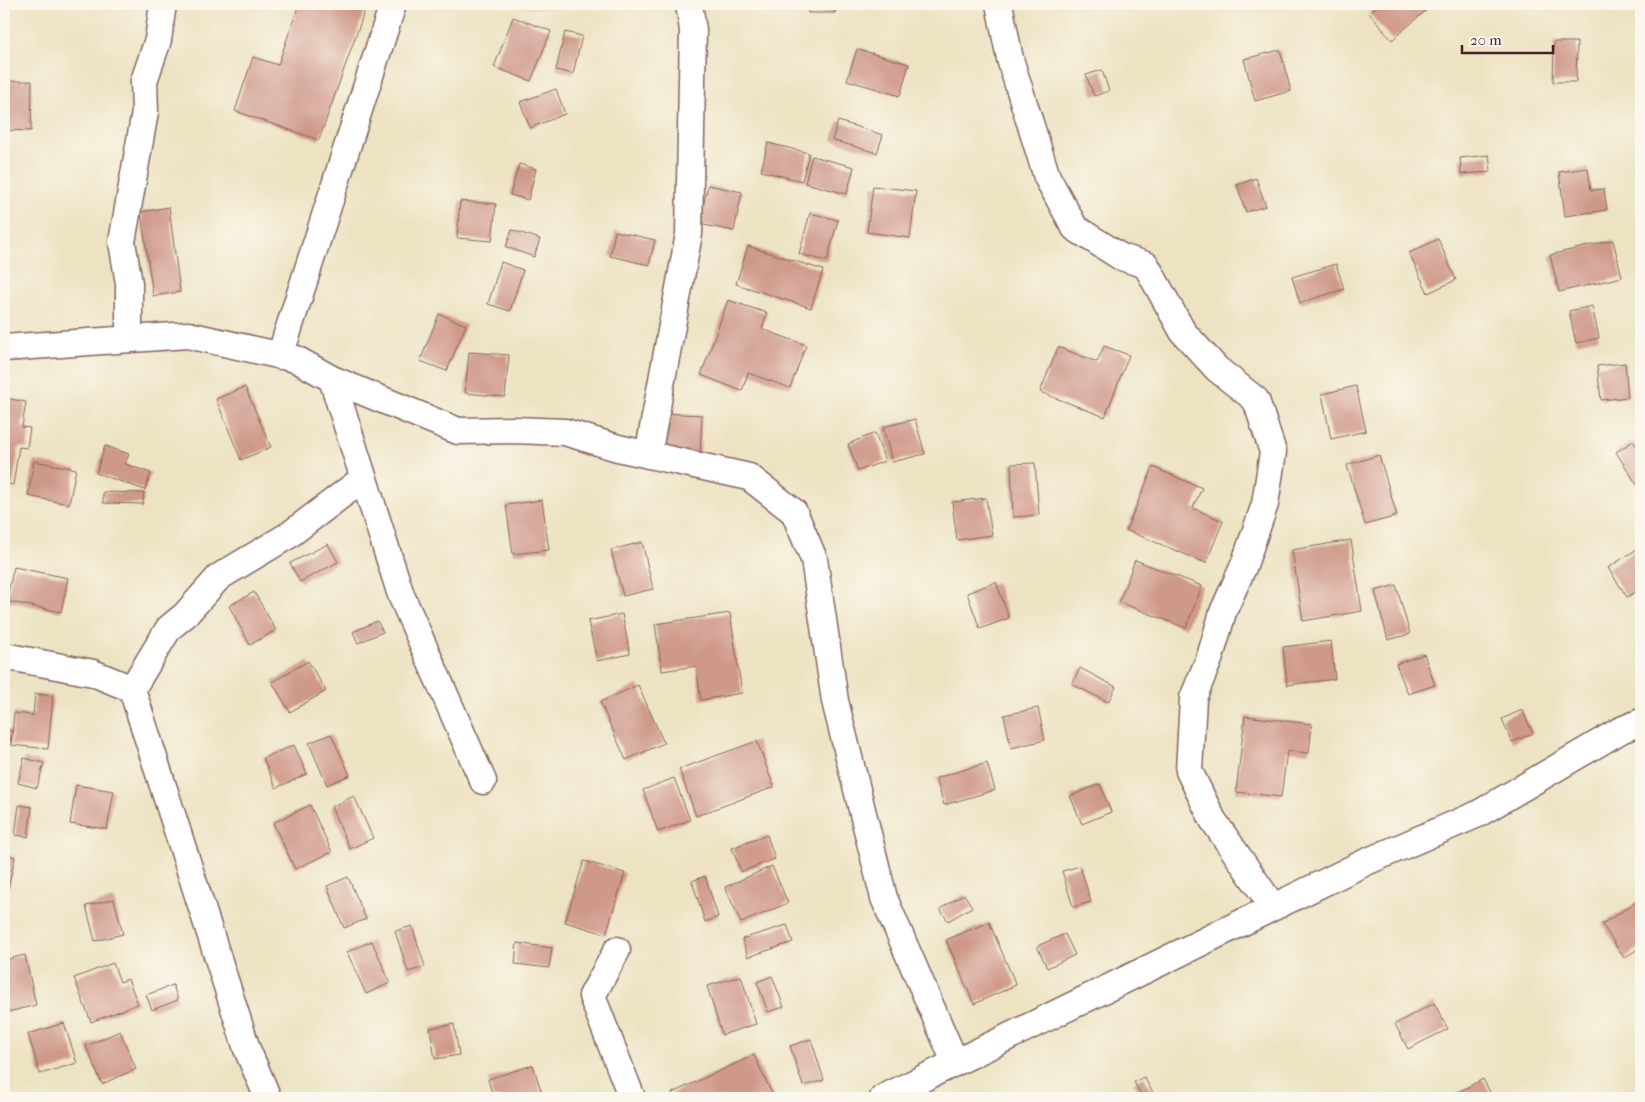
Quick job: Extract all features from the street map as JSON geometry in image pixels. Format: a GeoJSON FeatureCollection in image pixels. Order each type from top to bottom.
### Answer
{"type":"FeatureCollection","features":[{"type":"Feature","properties":{"kind":"street"},"geometry":{"type":"LineString","coordinates":[[129,339],[129,283],[122,242],[145,112],[144,81],[158,40],[164,4]]}},
{"type":"Feature","properties":{"kind":"street"},"geometry":{"type":"LineString","coordinates":[[280,356],[393,4]]}},
{"type":"Feature","properties":{"kind":"street"},"geometry":{"type":"LineString","coordinates":[[648,455],[689,234],[693,30],[689,4]]}},
{"type":"Feature","properties":{"kind":"street"},"geometry":{"type":"LineString","coordinates":[[999,4],[1010,60],[1047,177],[1075,228],[1121,257],[1146,265],[1183,332],[1216,369],[1256,400],[1273,452],[1266,504],[1244,565],[1222,612],[1210,656],[1193,698],[1189,771],[1213,820],[1273,907]]}},
{"type":"Feature","properties":{"kind":"street"},"geometry":{"type":"LineString","coordinates":[[4,348],[188,335],[296,359],[332,379],[458,431],[514,430],[565,432],[618,448],[749,477],[794,512],[814,559],[835,701],[884,898],[955,1062]]}},
{"type":"Feature","properties":{"kind":"street"},"geometry":{"type":"LineString","coordinates":[[332,379],[401,595],[482,782]]}},
{"type":"Feature","properties":{"kind":"street"},"geometry":{"type":"LineString","coordinates":[[268,1098],[247,1050],[132,689],[169,628],[185,615],[219,577],[289,535],[364,478]]}},
{"type":"Feature","properties":{"kind":"street"},"geometry":{"type":"LineString","coordinates":[[4,656],[93,673],[132,689]]}},
{"type":"Feature","properties":{"kind":"street"},"geometry":{"type":"LineString","coordinates":[[883,1098],[1366,862],[1478,814],[1621,730],[1641,722]]}},
{"type":"Feature","properties":{"kind":"street"},"geometry":{"type":"LineString","coordinates":[[618,950],[592,996],[632,1098]]}},
{"type":"Feature","properties":{"kind":"building"},"geometry":{"type":"Polygon","coordinates":[[[299,4],[367,4],[319,140],[235,111],[253,57],[278,65],[299,4]]]}},
{"type":"Feature","properties":{"kind":"building"},"geometry":{"type":"Polygon","coordinates":[[[525,4],[561,4],[561,8],[525,7],[525,4]]]}},
{"type":"Feature","properties":{"kind":"building"},"geometry":{"type":"Polygon","coordinates":[[[808,4],[835,4],[835,13],[808,13],[808,4]]]}},
{"type":"Feature","properties":{"kind":"building"},"geometry":{"type":"Polygon","coordinates":[[[1245,4],[1258,4],[1247,9],[1245,4]]]}},
{"type":"Feature","properties":{"kind":"building"},"geometry":{"type":"Polygon","coordinates":[[[1379,4],[1432,5],[1392,40],[1369,13],[1379,4]]]}},
{"type":"Feature","properties":{"kind":"building"},"geometry":{"type":"Polygon","coordinates":[[[1545,4],[1559,4],[1547,8],[1545,4]]]}},
{"type":"Feature","properties":{"kind":"building"},"geometry":{"type":"Polygon","coordinates":[[[513,17],[551,31],[531,81],[494,67],[513,17]]]}},
{"type":"Feature","properties":{"kind":"building"},"geometry":{"type":"Polygon","coordinates":[[[565,32],[582,36],[573,74],[556,70],[565,32]]]}},
{"type":"Feature","properties":{"kind":"building"},"geometry":{"type":"Polygon","coordinates":[[[1554,42],[1577,42],[1576,82],[1553,82],[1554,42]]]}},
{"type":"Feature","properties":{"kind":"building"},"geometry":{"type":"Polygon","coordinates":[[[857,49],[909,64],[900,96],[847,80],[857,49]]]}},
{"type":"Feature","properties":{"kind":"building"},"geometry":{"type":"Polygon","coordinates":[[[1280,50],[1291,91],[1255,101],[1244,59],[1280,50]]]}},
{"type":"Feature","properties":{"kind":"building"},"geometry":{"type":"Polygon","coordinates":[[[1102,70],[1109,91],[1094,96],[1086,75],[1102,70]]]}},
{"type":"Feature","properties":{"kind":"building"},"geometry":{"type":"Polygon","coordinates":[[[4,81],[32,81],[31,131],[4,130],[4,81]]]}},
{"type":"Feature","properties":{"kind":"building"},"geometry":{"type":"Polygon","coordinates":[[[556,89],[565,114],[530,128],[520,102],[556,89]]]}},
{"type":"Feature","properties":{"kind":"building"},"geometry":{"type":"Polygon","coordinates":[[[838,121],[883,135],[877,153],[832,140],[838,121]]]}},
{"type":"Feature","properties":{"kind":"building"},"geometry":{"type":"Polygon","coordinates":[[[768,143],[809,153],[802,181],[761,171],[768,143]]]}},
{"type":"Feature","properties":{"kind":"building"},"geometry":{"type":"Polygon","coordinates":[[[1489,155],[1491,172],[1461,174],[1460,158],[1489,155]]]}},
{"type":"Feature","properties":{"kind":"building"},"geometry":{"type":"Polygon","coordinates":[[[812,156],[854,167],[847,194],[805,183],[812,156]]]}},
{"type":"Feature","properties":{"kind":"building"},"geometry":{"type":"Polygon","coordinates":[[[519,164],[536,169],[528,200],[510,195],[519,164]]]}},
{"type":"Feature","properties":{"kind":"building"},"geometry":{"type":"Polygon","coordinates":[[[1588,168],[1591,190],[1604,189],[1607,210],[1565,216],[1559,172],[1588,168]]]}},
{"type":"Feature","properties":{"kind":"building"},"geometry":{"type":"Polygon","coordinates":[[[1256,178],[1266,206],[1246,212],[1237,185],[1256,178]]]}},
{"type":"Feature","properties":{"kind":"building"},"geometry":{"type":"Polygon","coordinates":[[[708,185],[742,192],[734,231],[699,224],[708,185]]]}},
{"type":"Feature","properties":{"kind":"building"},"geometry":{"type":"Polygon","coordinates":[[[873,186],[916,191],[910,238],[867,232],[873,186]]]}},
{"type":"Feature","properties":{"kind":"building"},"geometry":{"type":"Polygon","coordinates":[[[460,201],[496,204],[492,241],[457,238],[460,201]]]}},
{"type":"Feature","properties":{"kind":"building"},"geometry":{"type":"Polygon","coordinates":[[[169,207],[180,292],[153,296],[141,212],[169,207]]]}},
{"type":"Feature","properties":{"kind":"building"},"geometry":{"type":"Polygon","coordinates":[[[810,213],[838,220],[827,261],[799,254],[810,213]]]}},
{"type":"Feature","properties":{"kind":"building"},"geometry":{"type":"Polygon","coordinates":[[[512,230],[540,239],[534,257],[506,247],[512,230]]]}},
{"type":"Feature","properties":{"kind":"building"},"geometry":{"type":"Polygon","coordinates":[[[615,231],[655,240],[649,265],[610,256],[615,231]]]}},
{"type":"Feature","properties":{"kind":"building"},"geometry":{"type":"Polygon","coordinates":[[[1438,239],[1456,280],[1428,293],[1409,253],[1438,239]]]}},
{"type":"Feature","properties":{"kind":"building"},"geometry":{"type":"Polygon","coordinates":[[[1613,240],[1622,277],[1559,292],[1550,255],[1613,240]]]}},
{"type":"Feature","properties":{"kind":"building"},"geometry":{"type":"Polygon","coordinates":[[[748,246],[823,270],[811,308],[736,284],[748,246]]]}},
{"type":"Feature","properties":{"kind":"building"},"geometry":{"type":"Polygon","coordinates":[[[501,262],[523,270],[510,311],[488,304],[501,262]]]}},
{"type":"Feature","properties":{"kind":"building"},"geometry":{"type":"Polygon","coordinates":[[[1336,264],[1344,289],[1300,303],[1292,277],[1336,264]]]}},
{"type":"Feature","properties":{"kind":"building"},"geometry":{"type":"Polygon","coordinates":[[[728,300],[767,313],[762,329],[806,345],[790,388],[748,373],[742,391],[701,375],[728,300]]]}},
{"type":"Feature","properties":{"kind":"building"},"geometry":{"type":"Polygon","coordinates":[[[1592,306],[1599,338],[1576,343],[1569,311],[1592,306]]]}},
{"type":"Feature","properties":{"kind":"building"},"geometry":{"type":"Polygon","coordinates":[[[439,314],[466,325],[447,371],[420,361],[439,314]]]}},
{"type":"Feature","properties":{"kind":"building"},"geometry":{"type":"Polygon","coordinates":[[[1104,346],[1129,355],[1105,417],[1040,392],[1058,347],[1097,362],[1104,346]]]}},
{"type":"Feature","properties":{"kind":"building"},"geometry":{"type":"Polygon","coordinates":[[[469,352],[509,355],[505,397],[465,393],[469,352]]]}},
{"type":"Feature","properties":{"kind":"building"},"geometry":{"type":"Polygon","coordinates":[[[1625,363],[1628,397],[1601,400],[1597,366],[1625,363]]]}},
{"type":"Feature","properties":{"kind":"building"},"geometry":{"type":"Polygon","coordinates":[[[1356,386],[1366,431],[1331,439],[1322,394],[1356,386]]]}},
{"type":"Feature","properties":{"kind":"building"},"geometry":{"type":"Polygon","coordinates":[[[245,387],[271,447],[241,460],[216,399],[245,387]]]}},
{"type":"Feature","properties":{"kind":"building"},"geometry":{"type":"Polygon","coordinates":[[[4,394],[6,394],[6,398],[26,402],[22,427],[30,428],[27,448],[19,447],[13,485],[4,483],[4,394]]]}},
{"type":"Feature","properties":{"kind":"building"},"geometry":{"type":"Polygon","coordinates":[[[661,413],[702,415],[700,457],[659,456],[661,413]]]}},
{"type":"Feature","properties":{"kind":"building"},"geometry":{"type":"Polygon","coordinates":[[[915,419],[925,454],[892,462],[883,427],[915,419]]]}},
{"type":"Feature","properties":{"kind":"building"},"geometry":{"type":"Polygon","coordinates":[[[875,433],[885,461],[858,471],[848,444],[875,433]]]}},
{"type":"Feature","properties":{"kind":"building"},"geometry":{"type":"Polygon","coordinates":[[[1633,441],[1641,453],[1641,487],[1639,488],[1616,452],[1633,441]]]}},
{"type":"Feature","properties":{"kind":"building"},"geometry":{"type":"Polygon","coordinates":[[[105,446],[129,454],[125,464],[151,473],[145,490],[96,473],[105,446]]]}},
{"type":"Feature","properties":{"kind":"building"},"geometry":{"type":"Polygon","coordinates":[[[1379,455],[1397,516],[1365,525],[1347,465],[1379,455]]]}},
{"type":"Feature","properties":{"kind":"building"},"geometry":{"type":"Polygon","coordinates":[[[34,461],[76,469],[69,504],[28,496],[34,461]]]}},
{"type":"Feature","properties":{"kind":"building"},"geometry":{"type":"Polygon","coordinates":[[[1035,463],[1039,515],[1013,517],[1011,464],[1035,463]]]}},
{"type":"Feature","properties":{"kind":"building"},"geometry":{"type":"Polygon","coordinates":[[[1153,467],[1202,488],[1193,508],[1223,521],[1206,563],[1126,530],[1153,467]]]}},
{"type":"Feature","properties":{"kind":"building"},"geometry":{"type":"Polygon","coordinates":[[[4,488],[7,488],[7,516],[4,516],[4,488]]]}},
{"type":"Feature","properties":{"kind":"building"},"geometry":{"type":"Polygon","coordinates":[[[103,492],[144,493],[143,504],[103,503],[103,492]]]}},
{"type":"Feature","properties":{"kind":"building"},"geometry":{"type":"Polygon","coordinates":[[[986,498],[992,535],[957,540],[952,502],[986,498]]]}},
{"type":"Feature","properties":{"kind":"building"},"geometry":{"type":"Polygon","coordinates":[[[542,500],[549,550],[513,554],[506,505],[542,500]]]}},
{"type":"Feature","properties":{"kind":"building"},"geometry":{"type":"Polygon","coordinates":[[[1351,540],[1362,611],[1303,621],[1292,550],[1351,540]]]}},
{"type":"Feature","properties":{"kind":"building"},"geometry":{"type":"Polygon","coordinates":[[[642,542],[653,589],[623,596],[611,550],[642,542]]]}},
{"type":"Feature","properties":{"kind":"building"},"geometry":{"type":"Polygon","coordinates":[[[328,544],[338,562],[300,582],[290,563],[328,544]]]}},
{"type":"Feature","properties":{"kind":"building"},"geometry":{"type":"Polygon","coordinates":[[[1637,549],[1641,556],[1641,588],[1627,597],[1608,568],[1637,549]]]}},
{"type":"Feature","properties":{"kind":"building"},"geometry":{"type":"Polygon","coordinates":[[[1135,560],[1202,586],[1186,628],[1119,602],[1135,560]]]}},
{"type":"Feature","properties":{"kind":"building"},"geometry":{"type":"Polygon","coordinates":[[[14,567],[68,578],[61,612],[6,601],[14,567]]]}},
{"type":"Feature","properties":{"kind":"building"},"geometry":{"type":"Polygon","coordinates":[[[996,582],[1009,618],[980,629],[967,593],[996,582]]]}},
{"type":"Feature","properties":{"kind":"building"},"geometry":{"type":"Polygon","coordinates":[[[1396,585],[1410,634],[1388,640],[1375,591],[1396,585]]]}},
{"type":"Feature","properties":{"kind":"building"},"geometry":{"type":"Polygon","coordinates":[[[254,592],[276,630],[250,645],[229,606],[254,592]]]}},
{"type":"Feature","properties":{"kind":"building"},"geometry":{"type":"Polygon","coordinates":[[[730,613],[742,693],[701,700],[696,666],[662,671],[655,624],[730,613]]]}},
{"type":"Feature","properties":{"kind":"building"},"geometry":{"type":"Polygon","coordinates":[[[622,614],[630,654],[597,661],[588,621],[622,614]]]}},
{"type":"Feature","properties":{"kind":"building"},"geometry":{"type":"Polygon","coordinates":[[[377,621],[383,632],[358,643],[353,632],[377,621]]]}},
{"type":"Feature","properties":{"kind":"building"},"geometry":{"type":"Polygon","coordinates":[[[1331,641],[1335,679],[1287,685],[1283,647],[1331,641]]]}},
{"type":"Feature","properties":{"kind":"building"},"geometry":{"type":"Polygon","coordinates":[[[1424,654],[1435,685],[1408,694],[1396,664],[1424,654]]]}},
{"type":"Feature","properties":{"kind":"building"},"geometry":{"type":"Polygon","coordinates":[[[308,661],[326,691],[290,712],[272,682],[308,661]]]}},
{"type":"Feature","properties":{"kind":"building"},"geometry":{"type":"Polygon","coordinates":[[[1080,668],[1116,687],[1108,702],[1072,684],[1080,668]]]}},
{"type":"Feature","properties":{"kind":"building"},"geometry":{"type":"Polygon","coordinates":[[[638,685],[664,743],[626,760],[600,702],[638,685]]]}},
{"type":"Feature","properties":{"kind":"building"},"geometry":{"type":"Polygon","coordinates":[[[35,694],[53,696],[48,749],[11,745],[14,713],[33,715],[35,694]]]}},
{"type":"Feature","properties":{"kind":"building"},"geometry":{"type":"Polygon","coordinates":[[[1038,708],[1045,740],[1011,748],[1004,715],[1038,708]]]}},
{"type":"Feature","properties":{"kind":"building"},"geometry":{"type":"Polygon","coordinates":[[[1522,710],[1533,733],[1512,742],[1502,719],[1522,710]]]}},
{"type":"Feature","properties":{"kind":"building"},"geometry":{"type":"Polygon","coordinates":[[[1245,716],[1312,724],[1309,753],[1287,751],[1281,797],[1236,792],[1245,716]]]}},
{"type":"Feature","properties":{"kind":"building"},"geometry":{"type":"Polygon","coordinates":[[[4,729],[12,731],[9,745],[4,744],[4,729]]]}},
{"type":"Feature","properties":{"kind":"building"},"geometry":{"type":"Polygon","coordinates":[[[331,734],[350,775],[327,785],[309,743],[331,734]]]}},
{"type":"Feature","properties":{"kind":"building"},"geometry":{"type":"Polygon","coordinates":[[[757,741],[774,787],[696,816],[679,769],[757,741]]]}},
{"type":"Feature","properties":{"kind":"building"},"geometry":{"type":"Polygon","coordinates":[[[294,745],[307,774],[276,788],[263,758],[294,745]]]}},
{"type":"Feature","properties":{"kind":"building"},"geometry":{"type":"Polygon","coordinates":[[[24,758],[44,763],[37,788],[18,783],[24,758]]]}},
{"type":"Feature","properties":{"kind":"building"},"geometry":{"type":"Polygon","coordinates":[[[987,763],[995,790],[944,805],[936,778],[987,763]]]}},
{"type":"Feature","properties":{"kind":"building"},"geometry":{"type":"Polygon","coordinates":[[[674,778],[690,820],[658,832],[643,790],[674,778]]]}},
{"type":"Feature","properties":{"kind":"building"},"geometry":{"type":"Polygon","coordinates":[[[1100,784],[1111,812],[1082,824],[1070,796],[1100,784]]]}},
{"type":"Feature","properties":{"kind":"building"},"geometry":{"type":"Polygon","coordinates":[[[76,785],[114,791],[107,829],[70,824],[76,785]]]}},
{"type":"Feature","properties":{"kind":"building"},"geometry":{"type":"Polygon","coordinates":[[[354,796],[373,838],[350,849],[331,807],[354,796]]]}},
{"type":"Feature","properties":{"kind":"building"},"geometry":{"type":"Polygon","coordinates":[[[19,805],[32,807],[28,837],[15,835],[19,805]]]}},
{"type":"Feature","properties":{"kind":"building"},"geometry":{"type":"Polygon","coordinates":[[[310,805],[332,852],[295,869],[273,823],[310,805]]]}},
{"type":"Feature","properties":{"kind":"building"},"geometry":{"type":"Polygon","coordinates":[[[767,835],[775,859],[741,872],[732,848],[767,835]]]}},
{"type":"Feature","properties":{"kind":"building"},"geometry":{"type":"Polygon","coordinates":[[[4,854],[15,857],[5,903],[4,903],[4,854]]]}},
{"type":"Feature","properties":{"kind":"building"},"geometry":{"type":"Polygon","coordinates":[[[584,861],[625,873],[606,934],[565,922],[584,861]]]}},
{"type":"Feature","properties":{"kind":"building"},"geometry":{"type":"Polygon","coordinates":[[[772,866],[788,903],[741,923],[725,887],[772,866]]]}},
{"type":"Feature","properties":{"kind":"building"},"geometry":{"type":"Polygon","coordinates":[[[1080,866],[1091,902],[1073,907],[1062,871],[1080,866]]]}},
{"type":"Feature","properties":{"kind":"building"},"geometry":{"type":"Polygon","coordinates":[[[705,876],[718,917],[705,922],[692,881],[705,876]]]}},
{"type":"Feature","properties":{"kind":"building"},"geometry":{"type":"Polygon","coordinates":[[[348,877],[366,919],[344,928],[327,886],[348,877]]]}},
{"type":"Feature","properties":{"kind":"building"},"geometry":{"type":"Polygon","coordinates":[[[964,894],[972,907],[948,921],[940,909],[964,894]]]}},
{"type":"Feature","properties":{"kind":"building"},"geometry":{"type":"Polygon","coordinates":[[[114,899],[123,934],[95,941],[86,906],[114,899]]]}},
{"type":"Feature","properties":{"kind":"building"},"geometry":{"type":"Polygon","coordinates":[[[1641,899],[1641,947],[1624,958],[1602,924],[1641,899]]]}},
{"type":"Feature","properties":{"kind":"building"},"geometry":{"type":"Polygon","coordinates":[[[989,922],[1016,985],[974,1004],[946,940],[989,922]]]}},
{"type":"Feature","properties":{"kind":"building"},"geometry":{"type":"Polygon","coordinates":[[[787,925],[793,942],[748,957],[742,939],[787,925]]]}},
{"type":"Feature","properties":{"kind":"building"},"geometry":{"type":"Polygon","coordinates":[[[412,926],[425,967],[408,972],[395,931],[412,926]]]}},
{"type":"Feature","properties":{"kind":"building"},"geometry":{"type":"Polygon","coordinates":[[[1065,934],[1075,955],[1047,968],[1037,946],[1065,934]]]}},
{"type":"Feature","properties":{"kind":"building"},"geometry":{"type":"Polygon","coordinates":[[[372,941],[390,983],[366,994],[347,952],[372,941]]]}},
{"type":"Feature","properties":{"kind":"building"},"geometry":{"type":"Polygon","coordinates":[[[517,943],[552,948],[549,968],[515,964],[517,943]]]}},
{"type":"Feature","properties":{"kind":"building"},"geometry":{"type":"Polygon","coordinates":[[[25,955],[36,1005],[4,1013],[4,960],[25,955]]]}},
{"type":"Feature","properties":{"kind":"building"},"geometry":{"type":"Polygon","coordinates":[[[113,963],[120,982],[128,979],[138,1004],[91,1022],[74,978],[113,963]]]}},
{"type":"Feature","properties":{"kind":"building"},"geometry":{"type":"Polygon","coordinates":[[[741,976],[756,1024],[722,1035],[707,986],[741,976]]]}},
{"type":"Feature","properties":{"kind":"building"},"geometry":{"type":"Polygon","coordinates":[[[772,976],[784,1007],[768,1012],[757,982],[772,976]]]}},
{"type":"Feature","properties":{"kind":"building"},"geometry":{"type":"Polygon","coordinates":[[[173,985],[178,1000],[152,1010],[146,995],[173,985]]]}},
{"type":"Feature","properties":{"kind":"building"},"geometry":{"type":"Polygon","coordinates":[[[1434,1003],[1448,1029],[1408,1049],[1395,1024],[1434,1003]]]}},
{"type":"Feature","properties":{"kind":"building"},"geometry":{"type":"Polygon","coordinates":[[[64,1023],[77,1063],[40,1074],[28,1034],[64,1023]]]}},
{"type":"Feature","properties":{"kind":"building"},"geometry":{"type":"Polygon","coordinates":[[[454,1024],[459,1055],[435,1059],[430,1028],[454,1024]]]}},
{"type":"Feature","properties":{"kind":"building"},"geometry":{"type":"Polygon","coordinates":[[[120,1031],[136,1069],[102,1084],[86,1046],[120,1031]]]}},
{"type":"Feature","properties":{"kind":"building"},"geometry":{"type":"Polygon","coordinates":[[[811,1039],[824,1080],[803,1086],[790,1046],[811,1039]]]}},
{"type":"Feature","properties":{"kind":"building"},"geometry":{"type":"Polygon","coordinates":[[[754,1055],[774,1098],[674,1098],[672,1093],[754,1055]]]}},
{"type":"Feature","properties":{"kind":"building"},"geometry":{"type":"Polygon","coordinates":[[[533,1065],[542,1093],[524,1098],[493,1098],[488,1079],[533,1065]]]}},
{"type":"Feature","properties":{"kind":"building"},"geometry":{"type":"Polygon","coordinates":[[[1144,1077],[1156,1098],[1143,1098],[1134,1082],[1144,1077]]]}},
{"type":"Feature","properties":{"kind":"building"},"geometry":{"type":"Polygon","coordinates":[[[1483,1079],[1493,1098],[1447,1098],[1483,1079]]]}},
{"type":"Feature","properties":{"kind":"building"},"geometry":{"type":"Polygon","coordinates":[[[1177,1092],[1181,1098],[1167,1098],[1177,1092]]]}}]}
